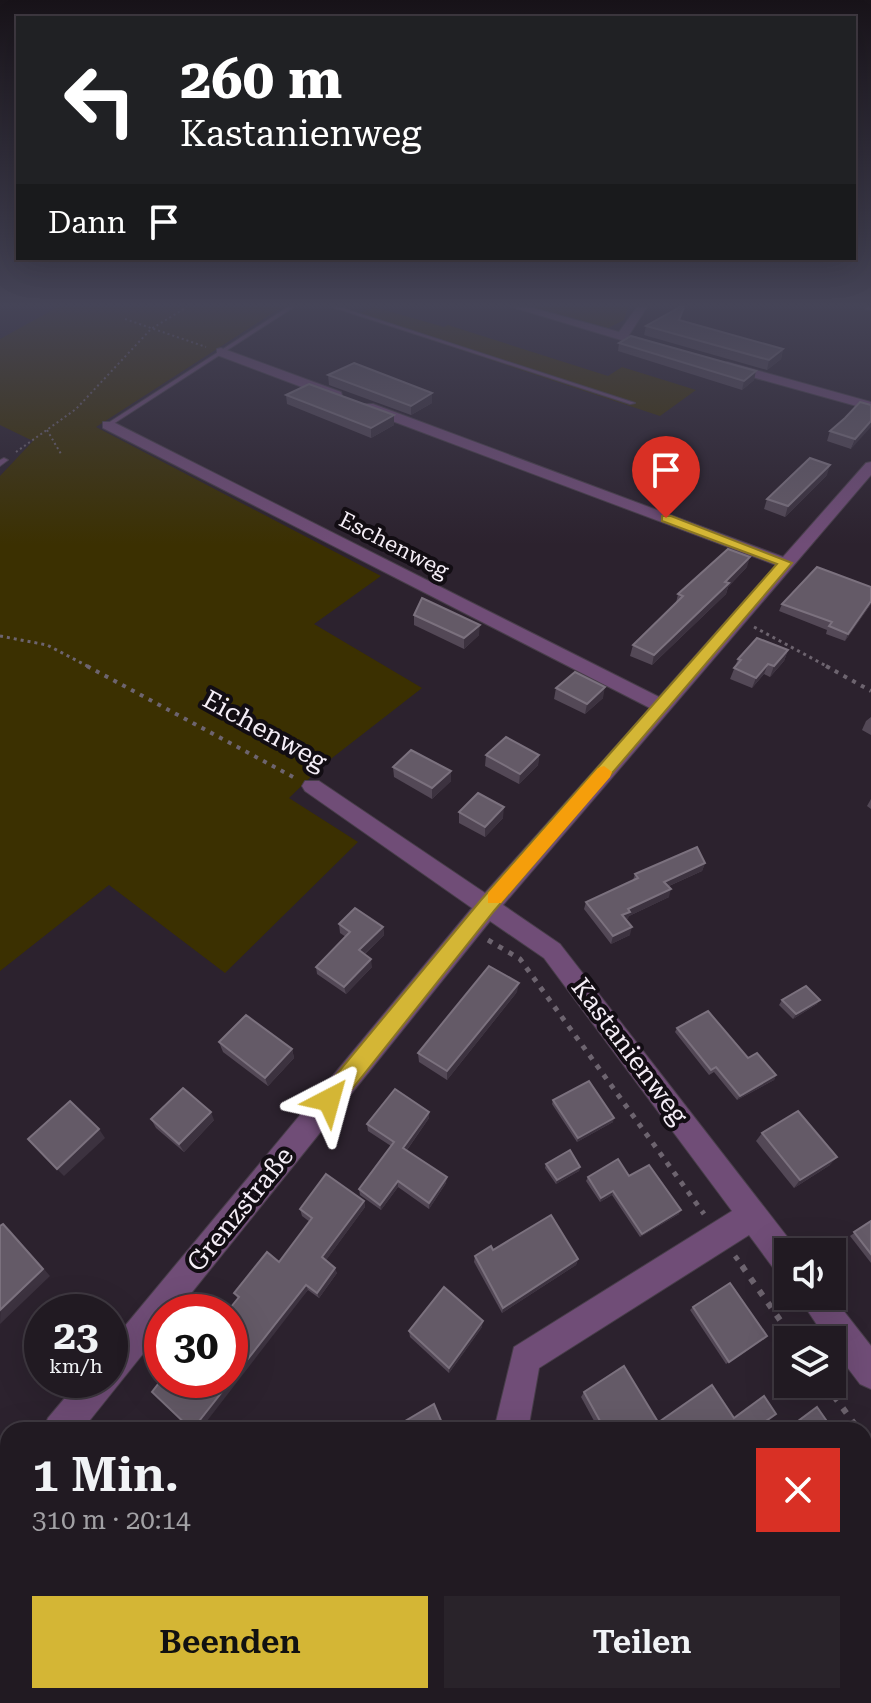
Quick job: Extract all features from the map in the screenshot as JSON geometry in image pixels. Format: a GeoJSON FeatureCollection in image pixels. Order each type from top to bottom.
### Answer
{"type":"FeatureCollection","features":[{"type":"Feature","properties":{"kind":"street"},"geometry":{"type":"LineString","coordinates":[[312,386],[785,563]]}},
{"type":"Feature","properties":{"kind":"street"},"geometry":{"type":"LineString","coordinates":[[801,386],[871,406]]}},
{"type":"Feature","properties":{"kind":"street","name":"Eschenweg"},"geometry":{"type":"LineString","coordinates":[[108,425],[660,705]]}},
{"type":"Feature","properties":{"kind":"street","name":"Grenzstraße"},"geometry":{"type":"LineString","coordinates":[[128,1347],[468,929],[871,466]]}},
{"type":"Feature","properties":{"kind":"street","name":"Eichenweg"},"geometry":{"type":"LineString","coordinates":[[312,786],[488,906]]}},
{"type":"Feature","properties":{"kind":"street","name":"Kastanienweg"},"geometry":{"type":"LineString","coordinates":[[488,906],[552,951],[573,975],[774,1243]]}},
{"type":"Feature","properties":{"kind":"street"},"geometry":{"type":"LineString","coordinates":[[513,1422],[525,1358],[753,1215]]}},
{"type":"Feature","properties":{"kind":"street"},"geometry":{"type":"LineString","coordinates":[[824,1310],[871,1373]]}},
{"type":"Feature","properties":{"kind":"street"},"geometry":{"type":"LineString","coordinates":[[67,1422],[86,1398]]}},
{"type":"Feature","properties":{"kind":"lane"},"geometry":{"type":"LineString","coordinates":[[108,425],[167,386]]}},
{"type":"Feature","properties":{"kind":"lane"},"geometry":{"type":"LineString","coordinates":[[581,386],[632,403]]}},
{"type":"Feature","properties":{"kind":"path"},"geometry":{"type":"LineString","coordinates":[[2,462],[76,409],[97,386]]}},
{"type":"Feature","properties":{"kind":"path"},"geometry":{"type":"LineString","coordinates":[[47,430],[61,454]]}},
{"type":"Feature","properties":{"kind":"path"},"geometry":{"type":"LineString","coordinates":[[737,619],[871,691]]}},
{"type":"Feature","properties":{"kind":"path","name":"Eichenweg"},"geometry":{"type":"LineString","coordinates":[[0,636],[47,645],[312,786]]}},
{"type":"Feature","properties":{"kind":"path"},"geometry":{"type":"LineString","coordinates":[[468,929],[520,959],[784,1326]]}},
{"type":"Feature","properties":{"kind":"path"},"geometry":{"type":"LineString","coordinates":[[835,1398],[853,1422]]}},
{"type":"Feature","properties":{"kind":"shaded area"},"geometry":{"type":"Polygon","coordinates":[[[0,386],[159,386],[96,427],[381,576],[314,624],[422,688],[323,765],[289,798],[358,842],[225,973],[109,885],[0,971],[0,476],[33,441],[0,425],[0,386]]]}},
{"type":"Feature","properties":{"kind":"shaded area"},"geometry":{"type":"Polygon","coordinates":[[[571,386],[685,386],[696,390],[660,416],[571,386]]]}},
{"type":"Feature","properties":{"kind":"building"},"geometry":{"type":"Polygon","coordinates":[[[304,386],[316,386],[394,415],[371,428],[286,395],[304,386]]]}},
{"type":"Feature","properties":{"kind":"building"},"geometry":{"type":"Polygon","coordinates":[[[359,386],[415,386],[432,393],[411,406],[359,386]]]}},
{"type":"Feature","properties":{"kind":"building"},"geometry":{"type":"Polygon","coordinates":[[[860,402],[871,405],[871,421],[855,439],[830,431],[845,418],[860,402]]]}},
{"type":"Feature","properties":{"kind":"building"},"geometry":{"type":"Polygon","coordinates":[[[810,458],[830,465],[788,506],[767,499],[810,458]]]}},
{"type":"Feature","properties":{"kind":"building"},"geometry":{"type":"Polygon","coordinates":[[[728,549],[750,557],[725,582],[729,583],[654,655],[633,645],[683,596],[678,594],[728,549]]]}},
{"type":"Feature","properties":{"kind":"building"},"geometry":{"type":"Polygon","coordinates":[[[817,567],[871,587],[871,601],[848,634],[829,626],[832,622],[782,604],[817,567]]]}},
{"type":"Feature","properties":{"kind":"building"},"geometry":{"type":"Polygon","coordinates":[[[422,598],[480,625],[464,638],[414,615],[422,598]]]}},
{"type":"Feature","properties":{"kind":"building"},"geometry":{"type":"Polygon","coordinates":[[[757,638],[788,650],[774,666],[768,664],[756,678],[734,668],[757,638]]]}},
{"type":"Feature","properties":{"kind":"building"},"geometry":{"type":"Polygon","coordinates":[[[575,672],[605,687],[587,704],[556,688],[575,672]]]}},
{"type":"Feature","properties":{"kind":"building"},"geometry":{"type":"Polygon","coordinates":[[[506,737],[539,755],[520,774],[486,755],[506,737]]]}},
{"type":"Feature","properties":{"kind":"building"},"geometry":{"type":"Polygon","coordinates":[[[411,750],[451,771],[432,788],[393,767],[411,750]]]}},
{"type":"Feature","properties":{"kind":"building"},"geometry":{"type":"Polygon","coordinates":[[[478,793],[504,807],[485,827],[459,812],[478,793]]]}},
{"type":"Feature","properties":{"kind":"building"},"geometry":{"type":"Polygon","coordinates":[[[697,847],[705,863],[664,882],[671,889],[628,909],[630,912],[622,915],[632,927],[613,936],[586,902],[638,878],[635,874],[697,847]]]}},
{"type":"Feature","properties":{"kind":"building"},"geometry":{"type":"Polygon","coordinates":[[[355,908],[383,927],[359,950],[371,959],[344,987],[316,967],[350,932],[339,924],[355,908]]]}},
{"type":"Feature","properties":{"kind":"building"},"geometry":{"type":"Polygon","coordinates":[[[489,966],[519,983],[447,1071],[418,1053],[489,966]]]}},
{"type":"Feature","properties":{"kind":"building"},"geometry":{"type":"Polygon","coordinates":[[[806,986],[820,1000],[796,1014],[782,1000],[806,986]]]}},
{"type":"Feature","properties":{"kind":"building"},"geometry":{"type":"Polygon","coordinates":[[[708,1011],[748,1058],[757,1053],[776,1075],[740,1096],[716,1067],[711,1070],[677,1028],[708,1011]]]}},
{"type":"Feature","properties":{"kind":"building"},"geometry":{"type":"Polygon","coordinates":[[[246,1015],[292,1049],[265,1078],[219,1042],[246,1015]]]}},
{"type":"Feature","properties":{"kind":"building"},"geometry":{"type":"Polygon","coordinates":[[[589,1081],[614,1118],[578,1138],[553,1100],[589,1081]]]}},
{"type":"Feature","properties":{"kind":"building"},"geometry":{"type":"Polygon","coordinates":[[[183,1088],[211,1112],[179,1144],[151,1119],[183,1088]]]}},
{"type":"Feature","properties":{"kind":"building"},"geometry":{"type":"Polygon","coordinates":[[[395,1089],[429,1112],[403,1148],[447,1177],[429,1203],[398,1181],[380,1205],[359,1189],[394,1142],[367,1124],[395,1089]]]}},
{"type":"Feature","properties":{"kind":"building"},"geometry":{"type":"Polygon","coordinates":[[[70,1101],[99,1129],[57,1169],[28,1139],[70,1101]]]}},
{"type":"Feature","properties":{"kind":"building"},"geometry":{"type":"Polygon","coordinates":[[[798,1111],[837,1157],[800,1180],[762,1133],[798,1111]]]}},
{"type":"Feature","properties":{"kind":"building"},"geometry":{"type":"Polygon","coordinates":[[[570,1150],[580,1167],[557,1180],[546,1164],[570,1150]]]}},
{"type":"Feature","properties":{"kind":"building"},"geometry":{"type":"Polygon","coordinates":[[[618,1159],[629,1176],[649,1165],[681,1210],[642,1234],[613,1191],[601,1198],[588,1177],[618,1159]]]}},
{"type":"Feature","properties":{"kind":"building"},"geometry":{"type":"Polygon","coordinates":[[[326,1174],[364,1201],[322,1257],[335,1268],[317,1293],[306,1285],[248,1359],[248,1294],[234,1293],[267,1252],[279,1262],[312,1218],[300,1209],[326,1174]]]}},
{"type":"Feature","properties":{"kind":"building"},"geometry":{"type":"Polygon","coordinates":[[[551,1215],[578,1259],[503,1308],[475,1256],[491,1246],[493,1250],[551,1215]]]}},
{"type":"Feature","properties":{"kind":"building"},"geometry":{"type":"Polygon","coordinates":[[[871,1221],[871,1254],[854,1232],[871,1221]]]}},
{"type":"Feature","properties":{"kind":"building"},"geometry":{"type":"Polygon","coordinates":[[[3,1224],[43,1269],[0,1310],[0,1226],[3,1224]]]}},
{"type":"Feature","properties":{"kind":"building"},"geometry":{"type":"Polygon","coordinates":[[[730,1283],[767,1336],[729,1362],[693,1307],[730,1283]]]}},
{"type":"Feature","properties":{"kind":"building"},"geometry":{"type":"Polygon","coordinates":[[[444,1287],[483,1321],[449,1368],[409,1331],[444,1287]]]}},
{"type":"Feature","properties":{"kind":"building"},"geometry":{"type":"Polygon","coordinates":[[[624,1366],[658,1422],[601,1422],[584,1392],[624,1366]]]}},
{"type":"Feature","properties":{"kind":"building"},"geometry":{"type":"Polygon","coordinates":[[[712,1385],[734,1418],[764,1396],[776,1414],[764,1422],[659,1422],[712,1385]]]}},
{"type":"Feature","properties":{"kind":"building"},"geometry":{"type":"Polygon","coordinates":[[[158,1398],[217,1398],[198,1422],[184,1422],[158,1398]]]}},
{"type":"Feature","properties":{"kind":"building"},"geometry":{"type":"Polygon","coordinates":[[[434,1404],[442,1422],[404,1422],[434,1404]]]}},
{"type":"Feature","properties":{"kind":"building"},"geometry":{"type":"Polygon","coordinates":[[[817,1407],[827,1422],[797,1422],[817,1407]]]}},
{"type":"Feature","properties":{"kind":"slow traffic"},"geometry":{"type":"LineString","coordinates":[[494,898],[604,772]]}},
{"type":"Feature","properties":{"kind":"route"},"geometry":{"type":"LineString","coordinates":[[329,1100],[488,906],[785,563],[666,518]]}}]}
